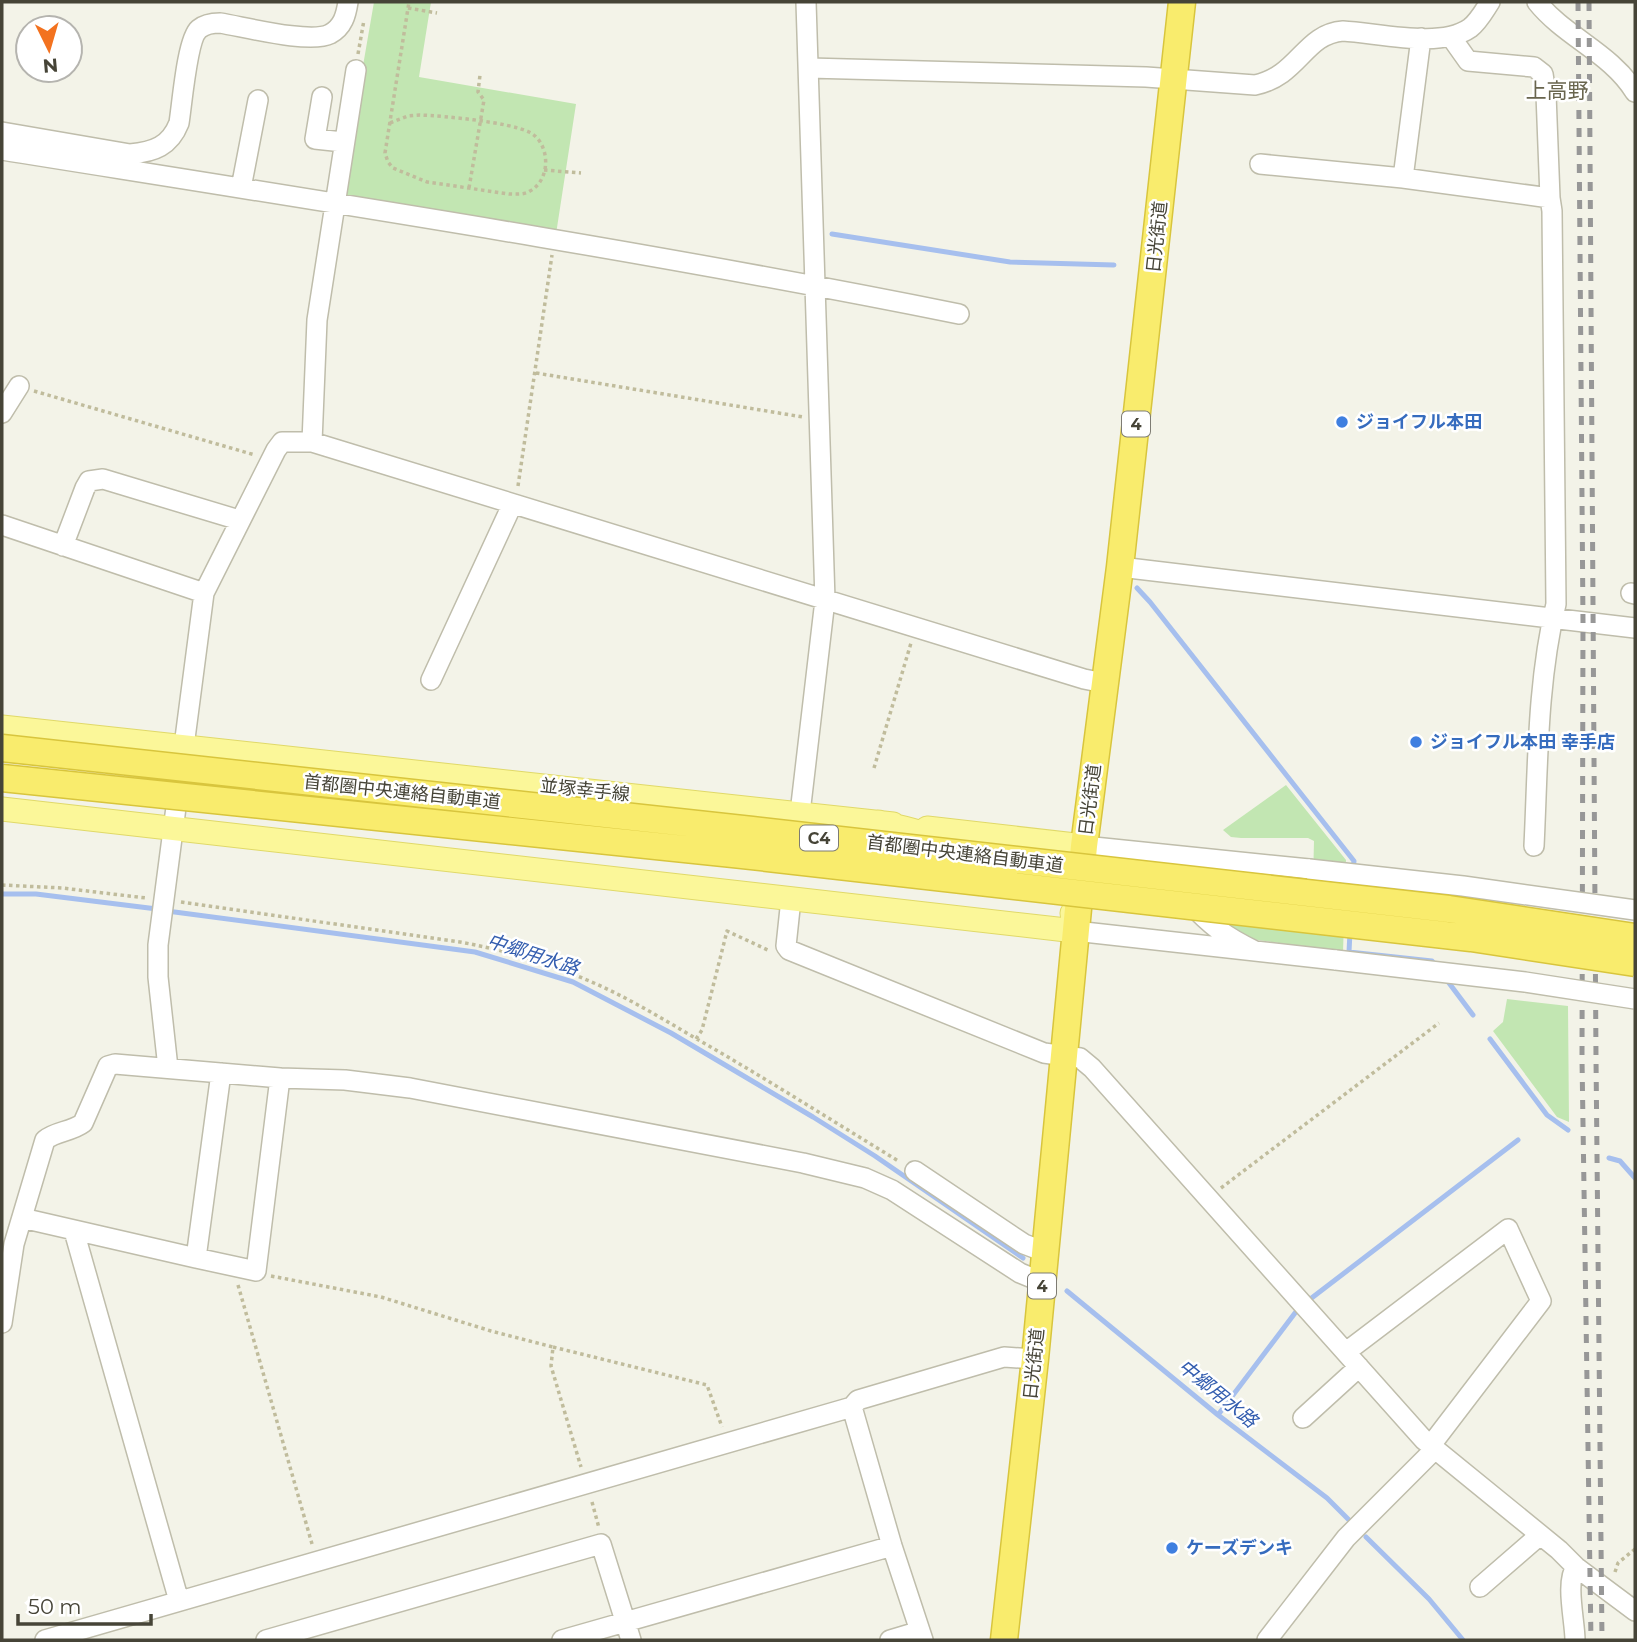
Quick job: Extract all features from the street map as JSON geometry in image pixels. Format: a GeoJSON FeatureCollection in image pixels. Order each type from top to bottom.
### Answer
{"type":"FeatureCollection","features":[{"type":"Feature","properties":{"kind":"highway","name":"日光街道"},"geometry":{"type":"LineString","coordinates":[[1008,1638],[1084,846],[1120,567],[1182,2]]}},
{"type":"Feature","properties":{"kind":"highway","name":"首都圏中央連絡自動車道"},"geometry":{"type":"LineString","coordinates":[[2,748],[1449,909],[1635,937]]}},
{"type":"Feature","properties":{"kind":"highway","name":"首都圏中央連絡自動車道"},"geometry":{"type":"LineString","coordinates":[[2,778],[760,858],[1471,938],[1635,963]]}},
{"type":"Feature","properties":{"kind":"main road","name":"並塚幸手線"},"geometry":{"type":"LineString","coordinates":[[2,727],[1084,846]]}},
{"type":"Feature","properties":{"kind":"main road"},"geometry":{"type":"LineString","coordinates":[[2,803],[51,814]]}},
{"type":"Feature","properties":{"kind":"main road"},"geometry":{"type":"LineString","coordinates":[[2,809],[1075,931],[1069,890],[1061,879],[975,868],[962,862],[938,839],[878,822]]}},
{"type":"Feature","properties":{"kind":"street"},"geometry":{"type":"LineString","coordinates":[[2,132],[130,153],[150,152],[168,142],[179,123],[191,44],[199,28],[220,23],[321,37],[338,28],[347,13],[348,2]]}},
{"type":"Feature","properties":{"kind":"street"},"geometry":{"type":"LineString","coordinates":[[800,813],[825,600],[806,2]]}},
{"type":"Feature","properties":{"kind":"street"},"geometry":{"type":"LineString","coordinates":[[809,68],[1175,79],[1255,85],[1270,82],[1298,61],[1311,45],[1332,32],[1421,38],[1451,37],[1476,23],[1490,2]]}},
{"type":"Feature","properties":{"kind":"street"},"geometry":{"type":"LineString","coordinates":[[1537,2],[1557,22],[1625,76],[1635,92]]}},
{"type":"Feature","properties":{"kind":"street"},"geometry":{"type":"LineString","coordinates":[[1451,37],[1468,61],[1534,67],[1543,74],[1546,94],[1552,211],[1556,604],[1540,713],[1534,846]]}},
{"type":"Feature","properties":{"kind":"street"},"geometry":{"type":"LineString","coordinates":[[1403,178],[1421,38]]}},
{"type":"Feature","properties":{"kind":"street"},"geometry":{"type":"LineString","coordinates":[[312,442],[317,320],[356,70]]}},
{"type":"Feature","properties":{"kind":"street"},"geometry":{"type":"LineString","coordinates":[[322,97],[315,139],[343,142]]}},
{"type":"Feature","properties":{"kind":"street"},"geometry":{"type":"LineString","coordinates":[[241,188],[258,100]]}},
{"type":"Feature","properties":{"kind":"street"},"geometry":{"type":"LineString","coordinates":[[2,150],[554,239],[814,284],[959,314]]}},
{"type":"Feature","properties":{"kind":"street"},"geometry":{"type":"LineString","coordinates":[[1260,164],[1403,178],[1550,198]]}},
{"type":"Feature","properties":{"kind":"street"},"geometry":{"type":"LineString","coordinates":[[2,413],[19,386]]}},
{"type":"Feature","properties":{"kind":"street"},"geometry":{"type":"LineString","coordinates":[[167,1068],[158,977],[158,944],[204,593],[239,520],[282,442],[312,442],[1104,683]]}},
{"type":"Feature","properties":{"kind":"street"},"geometry":{"type":"LineString","coordinates":[[63,546],[85,488],[89,481],[95,479],[103,479],[239,520]]}},
{"type":"Feature","properties":{"kind":"street"},"geometry":{"type":"LineString","coordinates":[[431,680],[512,505]]}},
{"type":"Feature","properties":{"kind":"street"},"geometry":{"type":"LineString","coordinates":[[2,526],[204,593]]}},
{"type":"Feature","properties":{"kind":"street"},"geometry":{"type":"LineString","coordinates":[[1120,567],[1635,628]]}},
{"type":"Feature","properties":{"kind":"street"},"geometry":{"type":"LineString","coordinates":[[1255,951],[1225,936],[1176,892],[1108,881],[1092,865],[1084,846],[1463,886],[1635,910]]}},
{"type":"Feature","properties":{"kind":"street"},"geometry":{"type":"LineString","coordinates":[[791,899],[786,946],[789,950],[1044,1053],[1080,1058],[1092,1068],[1433,1447],[1571,1563],[1635,1611]]}},
{"type":"Feature","properties":{"kind":"street"},"geometry":{"type":"LineString","coordinates":[[1075,931],[1525,982],[1635,999]]}},
{"type":"Feature","properties":{"kind":"street"},"geometry":{"type":"LineString","coordinates":[[2,1323],[14,1244],[45,1140],[51,1135],[75,1129],[83,1123],[107,1066],[115,1064],[280,1078],[345,1080],[410,1088],[803,1163],[864,1178],[892,1190],[1020,1273],[1042,1282]]}},
{"type":"Feature","properties":{"kind":"street"},"geometry":{"type":"LineString","coordinates":[[196,1258],[221,1073]]}},
{"type":"Feature","properties":{"kind":"street"},"geometry":{"type":"LineString","coordinates":[[22,1218],[256,1271],[280,1078]]}},
{"type":"Feature","properties":{"kind":"street"},"geometry":{"type":"LineString","coordinates":[[915,1171],[1024,1244],[1045,1252]]}},
{"type":"Feature","properties":{"kind":"street"},"geometry":{"type":"LineString","coordinates":[[1267,1640],[1346,1538],[1433,1447],[1541,1301],[1508,1229],[1346,1352]]}},
{"type":"Feature","properties":{"kind":"street"},"geometry":{"type":"LineString","coordinates":[[74,1231],[179,1601]]}},
{"type":"Feature","properties":{"kind":"street"},"geometry":{"type":"LineString","coordinates":[[45,1640],[726,1441],[852,1407],[859,1399],[1004,1357],[1035,1359]]}},
{"type":"Feature","properties":{"kind":"street"},"geometry":{"type":"LineString","coordinates":[[1303,1418],[1359,1367]]}},
{"type":"Feature","properties":{"kind":"street"},"geometry":{"type":"LineString","coordinates":[[852,1407],[892,1546],[922,1636],[890,1640]]}},
{"type":"Feature","properties":{"kind":"street"},"geometry":{"type":"LineString","coordinates":[[1480,1587],[1540,1535]]}},
{"type":"Feature","properties":{"kind":"street"},"geometry":{"type":"LineString","coordinates":[[266,1640],[601,1544],[628,1631]]}},
{"type":"Feature","properties":{"kind":"street"},"geometry":{"type":"LineString","coordinates":[[562,1640],[628,1631],[892,1546]]}},
{"type":"Feature","properties":{"kind":"street"},"geometry":{"type":"LineString","coordinates":[[1571,1563],[1575,1640]]}},
{"type":"Feature","properties":{"kind":"path"},"geometry":{"type":"LineString","coordinates":[[390,122],[421,115],[510,127],[533,134],[545,150],[544,170],[539,183],[531,191],[520,194],[427,182],[393,168],[385,153],[409,2]]}},
{"type":"Feature","properties":{"kind":"path"},"geometry":{"type":"LineString","coordinates":[[408,8],[437,13]]}},
{"type":"Feature","properties":{"kind":"path"},"geometry":{"type":"LineString","coordinates":[[356,70],[365,15]]}},
{"type":"Feature","properties":{"kind":"path"},"geometry":{"type":"LineString","coordinates":[[469,188],[484,100],[478,92],[480,75]]}},
{"type":"Feature","properties":{"kind":"path"},"geometry":{"type":"LineString","coordinates":[[544,170],[581,173]]}},
{"type":"Feature","properties":{"kind":"path"},"geometry":{"type":"LineString","coordinates":[[512,505],[519,485],[554,239]]}},
{"type":"Feature","properties":{"kind":"path"},"geometry":{"type":"LineString","coordinates":[[536,373],[819,419]]}},
{"type":"Feature","properties":{"kind":"path"},"geometry":{"type":"LineString","coordinates":[[19,386],[270,461]]}},
{"type":"Feature","properties":{"kind":"path"},"geometry":{"type":"LineString","coordinates":[[874,768],[916,627]]}},
{"type":"Feature","properties":{"kind":"path"},"geometry":{"type":"LineString","coordinates":[[2,885],[62,888],[164,907],[498,949],[588,980],[639,1005],[915,1171]]}},
{"type":"Feature","properties":{"kind":"path"},"geometry":{"type":"LineString","coordinates":[[696,1039],[702,1030],[727,931],[780,955],[789,950]]}},
{"type":"Feature","properties":{"kind":"path"},"geometry":{"type":"LineString","coordinates":[[1208,1198],[1439,1023]]}},
{"type":"Feature","properties":{"kind":"path"},"geometry":{"type":"LineString","coordinates":[[234,1266],[317,1561]]}},
{"type":"Feature","properties":{"kind":"path"},"geometry":{"type":"LineString","coordinates":[[256,1271],[381,1297],[491,1331],[707,1384],[726,1441]]}},
{"type":"Feature","properties":{"kind":"path"},"geometry":{"type":"LineString","coordinates":[[553,1347],[551,1366],[601,1534],[601,1544]]}},
{"type":"Feature","properties":{"kind":"path"},"geometry":{"type":"LineString","coordinates":[[1614,1594],[1618,1563],[1635,1549]]}},
{"type":"Feature","properties":{"kind":"green space"},"geometry":{"type":"Polygon","coordinates":[[[374,2],[431,2],[419,77],[576,104],[556,234],[344,197],[341,193],[374,2]]]}},
{"type":"Feature","properties":{"kind":"green space"},"geometry":{"type":"Polygon","coordinates":[[[1286,785],[1346,860],[1343,952],[1244,938],[1146,867],[1313,882],[1314,841],[1308,838],[1231,837],[1223,830],[1286,785]]]}},
{"type":"Feature","properties":{"kind":"green space"},"geometry":{"type":"Polygon","coordinates":[[[1507,999],[1568,1006],[1569,1122],[1557,1117],[1493,1031],[1503,1022],[1507,999]]]}},
{"type":"Feature","properties":{"kind":"waterway"},"geometry":{"type":"LineString","coordinates":[[832,234],[1010,262],[1114,265]]}},
{"type":"Feature","properties":{"kind":"waterway"},"geometry":{"type":"LineString","coordinates":[[1137,588],[1354,861],[1353,870]]}},
{"type":"Feature","properties":{"kind":"waterway","name":"中郷用水路"},"geometry":{"type":"LineString","coordinates":[[2,894],[36,894],[157,909]]}},
{"type":"Feature","properties":{"kind":"waterway","name":"中郷用水路"},"geometry":{"type":"LineString","coordinates":[[167,911],[475,952],[573,982],[671,1033],[813,1117],[875,1156],[1023,1258]]}},
{"type":"Feature","properties":{"kind":"waterway"},"geometry":{"type":"LineString","coordinates":[[1350,932],[1349,952],[1432,961],[1435,965]]}},
{"type":"Feature","properties":{"kind":"waterway"},"geometry":{"type":"LineString","coordinates":[[1446,979],[1473,1015]]}},
{"type":"Feature","properties":{"kind":"waterway"},"geometry":{"type":"LineString","coordinates":[[1490,1039],[1547,1115],[1568,1130]]}},
{"type":"Feature","properties":{"kind":"waterway"},"geometry":{"type":"LineString","coordinates":[[1309,1300],[1518,1140]]}},
{"type":"Feature","properties":{"kind":"waterway"},"geometry":{"type":"LineString","coordinates":[[1609,1158],[1620,1161],[1635,1178]]}},
{"type":"Feature","properties":{"kind":"waterway","name":"中郷用水路"},"geometry":{"type":"LineString","coordinates":[[1067,1291],[1218,1415],[1327,1498],[1349,1520]]}},
{"type":"Feature","properties":{"kind":"waterway"},"geometry":{"type":"LineString","coordinates":[[1218,1415],[1295,1313]]}},
{"type":"Feature","properties":{"kind":"waterway","name":"中郷用水路"},"geometry":{"type":"LineString","coordinates":[[1366,1537],[1429,1599],[1463,1640]]}},
{"type":"Feature","properties":{"kind":"railway"},"geometry":{"type":"LineString","coordinates":[[1578,2],[1583,622],[1582,1059],[1591,1640]]}},
{"type":"Feature","properties":{"kind":"railway"},"geometry":{"type":"LineString","coordinates":[[1589,2],[1602,1640]]}},
{"type":"Feature","properties":{"kind":"place","name":"ジョイフル本田"},"geometry":{"type":"Point","coordinates":[1342,422]}},
{"type":"Feature","properties":{"kind":"place","name":"ジョイフル本田 幸手店"},"geometry":{"type":"Point","coordinates":[1416,742]}},
{"type":"Feature","properties":{"kind":"place","name":"ケーズデンキ"},"geometry":{"type":"Point","coordinates":[1172,1548]}},
{"type":"Feature","properties":{"kind":"district","name":"上高野"},"geometry":{"type":"Point","coordinates":[1557,91]}}]}
